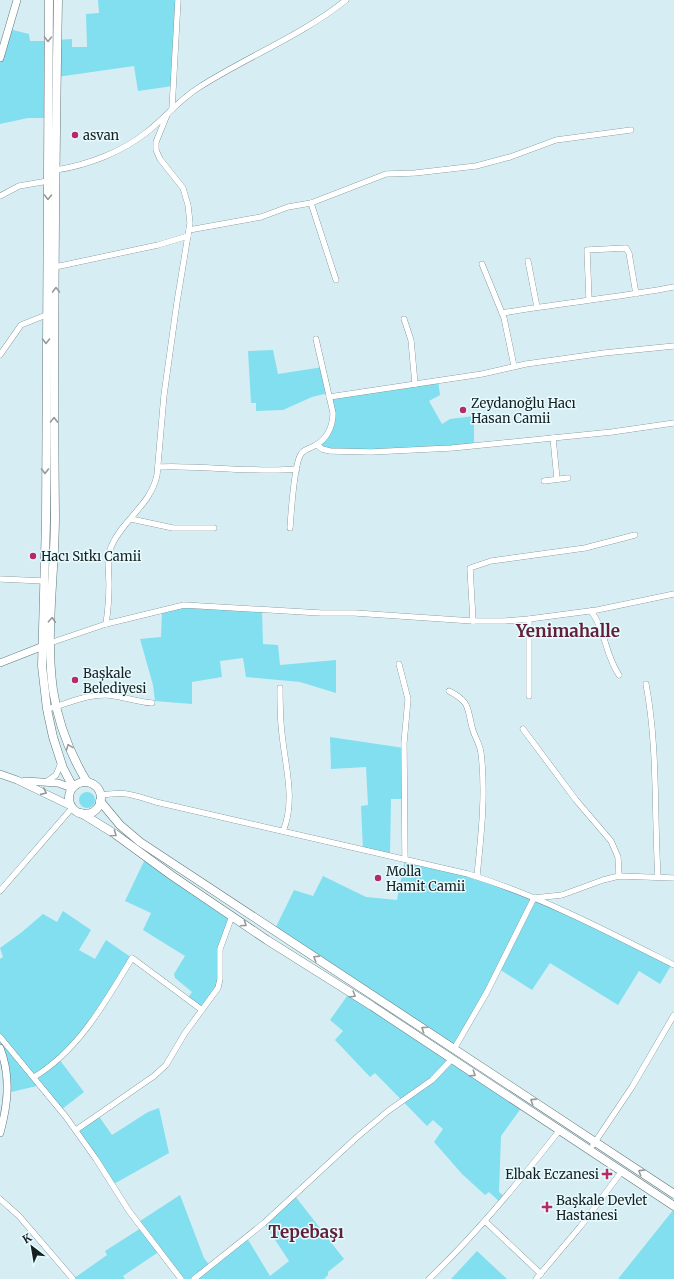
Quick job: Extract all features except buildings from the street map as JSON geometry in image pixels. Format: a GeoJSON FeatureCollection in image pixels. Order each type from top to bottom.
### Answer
{"type":"FeatureCollection","features":[{"type":"Feature","properties":{"kind":"main road"},"geometry":{"type":"LineString","coordinates":[[49,0],[44,581],[42,647],[43,678],[47,709],[61,763],[73,787]]}},
{"type":"Feature","properties":{"kind":"main road"},"geometry":{"type":"LineString","coordinates":[[58,0],[55,527],[50,643],[52,678],[56,707],[71,753],[87,782],[97,788],[100,798],[120,825],[140,842],[674,1194]]}},
{"type":"Feature","properties":{"kind":"main road"},"geometry":{"type":"LineString","coordinates":[[87,782],[81,782],[73,787],[69,798],[72,807],[111,831],[232,916],[674,1206]]}},
{"type":"Feature","properties":{"kind":"main road"},"geometry":{"type":"LineString","coordinates":[[81,813],[92,812],[97,808],[100,798]]}},
{"type":"Feature","properties":{"kind":"street"},"geometry":{"type":"LineString","coordinates":[[0,58],[2,45],[17,0]]}},
{"type":"Feature","properties":{"kind":"street"},"geometry":{"type":"LineString","coordinates":[[172,109],[178,0]]}},
{"type":"Feature","properties":{"kind":"street"},"geometry":{"type":"LineString","coordinates":[[56,170],[88,163],[121,148],[147,132],[198,88],[281,43],[346,0]]}},
{"type":"Feature","properties":{"kind":"street"},"geometry":{"type":"LineString","coordinates":[[106,624],[109,552],[114,541],[154,486],[158,467],[168,367],[189,230],[190,214],[183,188],[160,159],[156,150],[156,142],[167,115]]}},
{"type":"Feature","properties":{"kind":"street"},"geometry":{"type":"LineString","coordinates":[[189,230],[261,217],[288,208],[311,203],[379,175],[435,172],[476,166],[556,140],[631,130]]}},
{"type":"Feature","properties":{"kind":"street"},"geometry":{"type":"LineString","coordinates":[[0,196],[19,186],[48,180]]}},
{"type":"Feature","properties":{"kind":"street"},"geometry":{"type":"LineString","coordinates":[[311,203],[336,280]]}},
{"type":"Feature","properties":{"kind":"street"},"geometry":{"type":"LineString","coordinates":[[56,266],[158,245],[188,236]]}},
{"type":"Feature","properties":{"kind":"street"},"geometry":{"type":"LineString","coordinates":[[589,299],[587,250],[626,248],[629,253],[636,294]]}},
{"type":"Feature","properties":{"kind":"street"},"geometry":{"type":"LineString","coordinates":[[528,261],[537,307]]}},
{"type":"Feature","properties":{"kind":"street"},"geometry":{"type":"LineString","coordinates":[[482,264],[502,313],[514,366]]}},
{"type":"Feature","properties":{"kind":"street"},"geometry":{"type":"LineString","coordinates":[[502,313],[589,299],[636,294],[674,287]]}},
{"type":"Feature","properties":{"kind":"street"},"geometry":{"type":"LineString","coordinates":[[0,355],[21,325],[32,319],[46,315]]}},
{"type":"Feature","properties":{"kind":"street"},"geometry":{"type":"LineString","coordinates":[[404,319],[411,340],[415,384]]}},
{"type":"Feature","properties":{"kind":"street"},"geometry":{"type":"LineString","coordinates":[[290,528],[300,455],[303,451],[317,445],[328,433],[332,422],[333,413],[316,339]]}},
{"type":"Feature","properties":{"kind":"street"},"geometry":{"type":"LineString","coordinates":[[329,397],[482,374],[514,366],[604,353],[674,346]]}},
{"type":"Feature","properties":{"kind":"street"},"geometry":{"type":"LineString","coordinates":[[317,445],[322,450],[330,452],[371,452],[452,448],[612,432],[674,423]]}},
{"type":"Feature","properties":{"kind":"street"},"geometry":{"type":"LineString","coordinates":[[553,438],[557,479]]}},
{"type":"Feature","properties":{"kind":"street"},"geometry":{"type":"LineString","coordinates":[[158,467],[268,471],[297,469]]}},
{"type":"Feature","properties":{"kind":"street"},"geometry":{"type":"LineString","coordinates":[[544,481],[568,478]]}},
{"type":"Feature","properties":{"kind":"street"},"geometry":{"type":"LineString","coordinates":[[131,519],[173,528],[214,528]]}},
{"type":"Feature","properties":{"kind":"street"},"geometry":{"type":"LineString","coordinates":[[473,621],[470,568],[491,561],[585,548],[635,535]]}},
{"type":"Feature","properties":{"kind":"street"},"geometry":{"type":"LineString","coordinates":[[0,579],[44,581]]}},
{"type":"Feature","properties":{"kind":"street"},"geometry":{"type":"LineString","coordinates":[[0,663],[50,643],[106,624],[168,608],[198,605],[239,609],[355,613],[473,621],[529,619],[591,611],[674,594]]}},
{"type":"Feature","properties":{"kind":"street"},"geometry":{"type":"LineString","coordinates":[[591,611],[603,629],[609,658],[619,675]]}},
{"type":"Feature","properties":{"kind":"street"},"geometry":{"type":"LineString","coordinates":[[529,619],[529,696]]}},
{"type":"Feature","properties":{"kind":"street"},"geometry":{"type":"LineString","coordinates":[[399,664],[408,698],[404,743],[405,859]]}},
{"type":"Feature","properties":{"kind":"street"},"geometry":{"type":"LineString","coordinates":[[646,684],[654,743],[658,877]]}},
{"type":"Feature","properties":{"kind":"street"},"geometry":{"type":"LineString","coordinates":[[280,688],[281,726],[289,800],[287,818],[283,831]]}},
{"type":"Feature","properties":{"kind":"street"},"geometry":{"type":"LineString","coordinates":[[449,691],[460,696],[467,705],[472,728],[481,753],[482,825],[477,876]]}},
{"type":"Feature","properties":{"kind":"street"},"geometry":{"type":"LineString","coordinates":[[47,709],[99,695],[115,696],[138,702],[152,703]]}},
{"type":"Feature","properties":{"kind":"street"},"geometry":{"type":"LineString","coordinates":[[523,729],[576,800],[614,846],[618,857],[619,876]]}},
{"type":"Feature","properties":{"kind":"street"},"geometry":{"type":"LineString","coordinates":[[44,782],[56,775],[61,763]]}},
{"type":"Feature","properties":{"kind":"street"},"geometry":{"type":"LineString","coordinates":[[0,774],[17,780],[72,807],[0,891]]}},
{"type":"Feature","properties":{"kind":"street"},"geometry":{"type":"LineString","coordinates":[[17,780],[58,783],[73,787]]}},
{"type":"Feature","properties":{"kind":"street"},"geometry":{"type":"LineString","coordinates":[[100,798],[122,793],[133,794],[156,802],[477,876],[534,898],[674,966]]}},
{"type":"Feature","properties":{"kind":"street"},"geometry":{"type":"LineString","coordinates":[[534,898],[562,895],[603,880],[619,876],[674,878]]}},
{"type":"Feature","properties":{"kind":"street"},"geometry":{"type":"LineString","coordinates":[[454,1050],[487,992],[534,898]]}},
{"type":"Feature","properties":{"kind":"street"},"geometry":{"type":"LineString","coordinates":[[76,1130],[160,1072],[218,988],[220,979],[220,949],[232,916]]}},
{"type":"Feature","properties":{"kind":"street"},"geometry":{"type":"LineString","coordinates":[[34,1077],[55,1063],[80,1036],[102,1006],[132,958],[202,1010]]}},
{"type":"Feature","properties":{"kind":"street"},"geometry":{"type":"LineString","coordinates":[[589,1150],[632,1087],[674,1015]]}},
{"type":"Feature","properties":{"kind":"street"},"geometry":{"type":"LineString","coordinates":[[0,1037],[76,1130],[129,1212],[181,1279]]}},
{"type":"Feature","properties":{"kind":"street"},"geometry":{"type":"LineString","coordinates":[[0,1048],[6,1065],[8,1082],[0,1133]]}},
{"type":"Feature","properties":{"kind":"street"},"geometry":{"type":"LineString","coordinates":[[194,1279],[276,1214],[356,1138],[388,1111],[432,1080],[451,1060]]}},
{"type":"Feature","properties":{"kind":"street"},"geometry":{"type":"LineString","coordinates":[[429,1279],[455,1255],[486,1222],[559,1131]]}},
{"type":"Feature","properties":{"kind":"street"},"geometry":{"type":"LineString","coordinates":[[536,1279],[580,1227],[622,1171]]}},
{"type":"Feature","properties":{"kind":"street"},"geometry":{"type":"LineString","coordinates":[[0,1199],[19,1216],[73,1279]]}},
{"type":"Feature","properties":{"kind":"street"},"geometry":{"type":"LineString","coordinates":[[486,1222],[541,1274]]}},
{"type":"Feature","properties":{"kind":"shaded area"},"geometry":{"type":"Polygon","coordinates":[[[98,0],[178,0],[173,86],[138,91],[134,66],[57,77],[57,40],[72,39],[72,47],[87,47],[86,14],[99,13],[98,0]]]}},
{"type":"Feature","properties":{"kind":"shaded area"},"geometry":{"type":"Polygon","coordinates":[[[9,29],[29,34],[30,41],[48,41],[47,118],[28,118],[0,124],[0,47],[9,29]]]}},
{"type":"Feature","properties":{"kind":"shaded area"},"geometry":{"type":"Polygon","coordinates":[[[273,350],[278,374],[323,367],[328,393],[312,397],[283,410],[256,411],[256,403],[251,403],[248,351],[273,350]]]}},
{"type":"Feature","properties":{"kind":"shaded area"},"geometry":{"type":"Polygon","coordinates":[[[438,380],[440,395],[429,401],[442,424],[450,419],[474,416],[474,446],[371,452],[319,448],[332,422],[329,397],[438,380]]]}},
{"type":"Feature","properties":{"kind":"shaded area"},"geometry":{"type":"Polygon","coordinates":[[[184,605],[262,610],[263,644],[278,645],[280,665],[336,660],[336,693],[300,682],[246,677],[243,658],[220,661],[222,677],[192,682],[192,704],[155,701],[153,685],[140,639],[161,637],[162,610],[184,605]]]}},
{"type":"Feature","properties":{"kind":"shaded area"},"geometry":{"type":"Polygon","coordinates":[[[330,737],[404,748],[405,799],[391,799],[390,856],[363,850],[361,806],[368,805],[366,767],[331,769],[330,737]]]}},
{"type":"Feature","properties":{"kind":"shaded area"},"geometry":{"type":"Polygon","coordinates":[[[87,792],[93,794],[95,800],[93,806],[87,808],[81,806],[79,800],[81,794],[87,792]]]}},
{"type":"Feature","properties":{"kind":"shaded area"},"geometry":{"type":"Polygon","coordinates":[[[146,857],[232,916],[224,934],[219,983],[202,1010],[187,999],[192,992],[175,978],[174,974],[185,956],[143,930],[151,913],[125,901],[146,857]]]}},
{"type":"Feature","properties":{"kind":"shaded area"},"geometry":{"type":"Polygon","coordinates":[[[405,859],[468,874],[534,898],[672,964],[660,984],[639,971],[618,1005],[550,963],[532,990],[499,969],[454,1049],[274,931],[294,890],[313,896],[323,876],[366,897],[397,900],[405,859]]]}},
{"type":"Feature","properties":{"kind":"shaded area"},"geometry":{"type":"Polygon","coordinates":[[[63,911],[91,930],[79,950],[95,959],[106,940],[132,958],[102,1006],[59,1059],[84,1092],[61,1110],[41,1085],[7,1093],[0,1048],[0,959],[3,957],[0,948],[43,914],[57,922],[63,911]]]}},
{"type":"Feature","properties":{"kind":"shaded area"},"geometry":{"type":"Polygon","coordinates":[[[350,992],[522,1107],[501,1136],[499,1192],[506,1198],[501,1203],[489,1192],[485,1195],[462,1174],[434,1142],[443,1129],[433,1120],[427,1126],[375,1073],[370,1077],[335,1040],[343,1031],[330,1020],[350,992]]]}},
{"type":"Feature","properties":{"kind":"shaded area"},"geometry":{"type":"Polygon","coordinates":[[[159,1108],[169,1153],[112,1185],[76,1130],[98,1115],[112,1135],[148,1112],[159,1108]]]}},
{"type":"Feature","properties":{"kind":"shaded area"},"geometry":{"type":"Polygon","coordinates":[[[180,1195],[204,1258],[210,1266],[247,1238],[270,1276],[289,1261],[264,1223],[295,1196],[344,1259],[328,1272],[328,1275],[324,1279],[181,1279],[160,1251],[123,1276],[125,1279],[73,1279],[107,1255],[105,1251],[141,1228],[137,1223],[180,1195]]]}},
{"type":"Feature","properties":{"kind":"shaded area"},"geometry":{"type":"Polygon","coordinates":[[[674,1209],[674,1279],[618,1279],[674,1209]]]}},
{"type":"Feature","properties":{"kind":"shaded area"},"geometry":{"type":"Polygon","coordinates":[[[477,1251],[507,1279],[451,1279],[477,1251]]]}},
{"type":"Feature","properties":{"kind":"place","name":"asvan"},"geometry":{"type":"Point","coordinates":[75,135]}},
{"type":"Feature","properties":{"kind":"place","name":"Zeydanoğlu Hacı Hasan Camii"},"geometry":{"type":"Point","coordinates":[463,410]}},
{"type":"Feature","properties":{"kind":"place","name":"Hacı Sıtkı Camii"},"geometry":{"type":"Point","coordinates":[33,556]}},
{"type":"Feature","properties":{"kind":"place","name":"Başkale Belediyesi"},"geometry":{"type":"Point","coordinates":[75,680]}},
{"type":"Feature","properties":{"kind":"place","name":"Molla Hamit Camii"},"geometry":{"type":"Point","coordinates":[378,878]}},
{"type":"Feature","properties":{"kind":"place","name":"Elbak Eczanesi"},"geometry":{"type":"Point","coordinates":[607,1174]}},
{"type":"Feature","properties":{"kind":"place","name":"Başkale Devlet Hastanesi"},"geometry":{"type":"Point","coordinates":[547,1207]}},
{"type":"Feature","properties":{"kind":"district","name":"Yenimahalle"},"geometry":{"type":"Point","coordinates":[568,631]}},
{"type":"Feature","properties":{"kind":"district","name":"Tepebaşı"},"geometry":{"type":"Point","coordinates":[306,1232]}}]}
